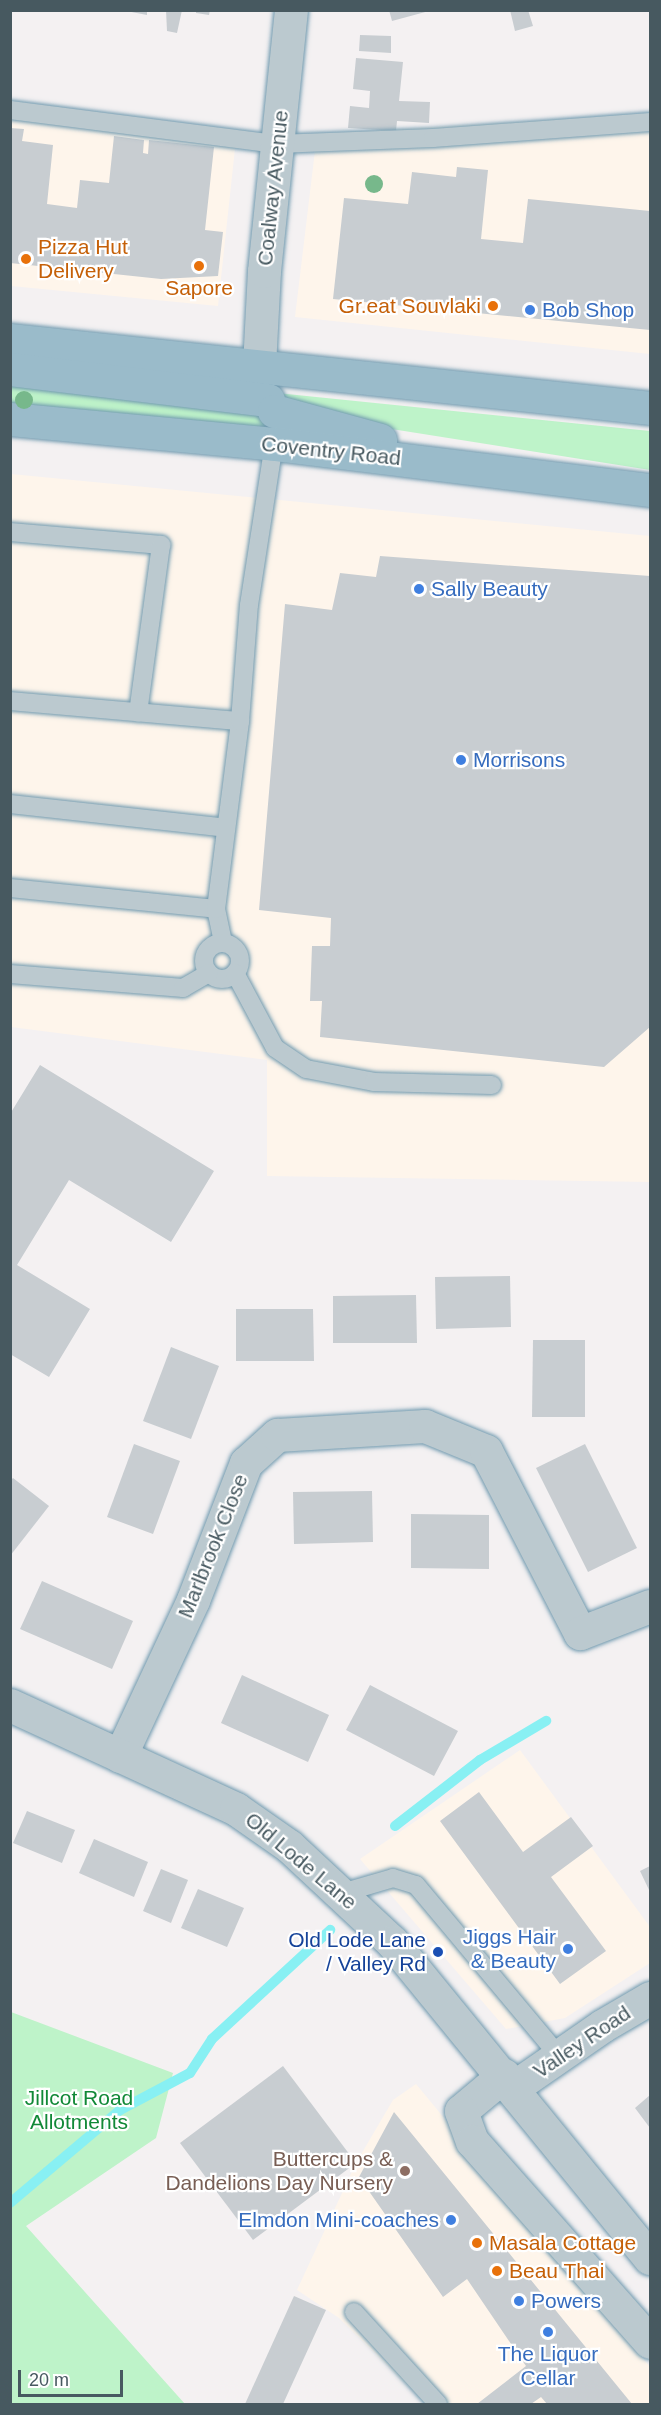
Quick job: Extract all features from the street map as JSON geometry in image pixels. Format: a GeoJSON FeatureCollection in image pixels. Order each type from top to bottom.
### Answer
{"type":"FeatureCollection","features":[{"type":"Feature","properties":{"kind":"highway"},"geometry":{"type":"LineString","coordinates":[[10,340],[651,408]]}},
{"type":"Feature","properties":{"kind":"highway"},"geometry":{"type":"LineString","coordinates":[[259,366],[271,405],[274,444]]}},
{"type":"Feature","properties":{"kind":"highway"},"geometry":{"type":"LineString","coordinates":[[10,369],[271,405],[415,447],[446,464]]}},
{"type":"Feature","properties":{"kind":"highway","name":"Coventry Road"},"geometry":{"type":"LineString","coordinates":[[10,419],[274,444],[651,490]]}},
{"type":"Feature","properties":{"kind":"street","name":"Coalway Avenue"},"geometry":{"type":"LineString","coordinates":[[259,366],[277,144],[291,10]]}},
{"type":"Feature","properties":{"kind":"street","name":"Marlbrook Close"},"geometry":{"type":"LineString","coordinates":[[120,1756],[193,1600],[246,1463],[277,1435],[425,1426],[486,1451],[580,1633],[651,1606]]}},
{"type":"Feature","properties":{"kind":"street","name":"Old Lode Lane"},"geometry":{"type":"LineString","coordinates":[[10,1705],[236,1809],[290,1846],[392,1942],[509,2081],[651,2258]]}},
{"type":"Feature","properties":{"kind":"street","name":"Valley Road"},"geometry":{"type":"LineString","coordinates":[[509,2081],[559,2056],[651,1998]]}},
{"type":"Feature","properties":{"kind":"street"},"geometry":{"type":"LineString","coordinates":[[509,2081],[461,2111],[472,2141],[651,2342]]}},
{"type":"Feature","properties":{"kind":"lane"},"geometry":{"type":"LineString","coordinates":[[10,110],[277,144],[421,138],[651,122]]}},
{"type":"Feature","properties":{"kind":"lane"},"geometry":{"type":"LineString","coordinates":[[223,942],[216,909],[240,721],[249,605],[274,444]]}},
{"type":"Feature","properties":{"kind":"lane"},"geometry":{"type":"LineString","coordinates":[[10,532],[161,545],[138,712]]}},
{"type":"Feature","properties":{"kind":"lane"},"geometry":{"type":"LineString","coordinates":[[10,701],[240,721]]}},
{"type":"Feature","properties":{"kind":"lane"},"geometry":{"type":"LineString","coordinates":[[10,804],[226,828]]}},
{"type":"Feature","properties":{"kind":"lane"},"geometry":{"type":"LineString","coordinates":[[10,888],[216,909]]}},
{"type":"Feature","properties":{"kind":"lane"},"geometry":{"type":"LineString","coordinates":[[223,942],[234,947],[240,956],[236,973],[275,1048],[306,1069],[374,1082],[492,1085]]}},
{"type":"Feature","properties":{"kind":"lane"},"geometry":{"type":"LineString","coordinates":[[223,942],[207,950],[203,962],[208,973],[225,979],[236,973]]}},
{"type":"Feature","properties":{"kind":"lane"},"geometry":{"type":"LineString","coordinates":[[10,974],[183,988],[208,973]]}},
{"type":"Feature","properties":{"kind":"lane"},"geometry":{"type":"LineString","coordinates":[[342,1893],[393,1878],[416,1885],[525,2011],[559,2056]]}},
{"type":"Feature","properties":{"kind":"lane"},"geometry":{"type":"LineString","coordinates":[[354,2312],[438,2404]]}},
{"type":"Feature","properties":{"kind":"shaded area"},"geometry":{"type":"Polygon","coordinates":[[[10,107],[237,130],[218,306],[11,286],[10,107]]]}},
{"type":"Feature","properties":{"kind":"shaded area"},"geometry":{"type":"Polygon","coordinates":[[[650,114],[650,354],[295,317],[317,134],[650,114]]]}},
{"type":"Feature","properties":{"kind":"shaded area"},"geometry":{"type":"Polygon","coordinates":[[[11,474],[650,536],[650,1182],[267,1176],[267,1060],[11,1027],[11,474]]]}},
{"type":"Feature","properties":{"kind":"shaded area"},"geometry":{"type":"Polygon","coordinates":[[[520,1750],[650,1927],[650,1963],[565,2018],[506,2029],[360,1859],[520,1750]]]}},
{"type":"Feature","properties":{"kind":"shaded area"},"geometry":{"type":"Polygon","coordinates":[[[416,2084],[650,2367],[650,2404],[426,2404],[339,2318],[297,2290],[356,2163],[393,2100],[416,2084]]]}},
{"type":"Feature","properties":{"kind":"green space"},"geometry":{"type":"Polygon","coordinates":[[[11,377],[252,408],[265,421],[265,429],[11,404],[11,377]]]}},
{"type":"Feature","properties":{"kind":"green space"},"geometry":{"type":"Polygon","coordinates":[[[277,393],[650,431],[650,470],[341,421],[287,404],[277,393]]]}},
{"type":"Feature","properties":{"kind":"green space","name":"Jillcot Road Allotments"},"geometry":{"type":"Polygon","coordinates":[[[11,2012],[173,2073],[156,2138],[26,2226],[185,2404],[11,2404],[11,2012]]]}},
{"type":"Feature","properties":{"kind":"building"},"geometry":{"type":"Polygon","coordinates":[[[121,10],[147,10],[147,15],[121,10]]]}},
{"type":"Feature","properties":{"kind":"building"},"geometry":{"type":"Polygon","coordinates":[[[166,10],[182,10],[177,33],[167,31],[166,10]]]}},
{"type":"Feature","properties":{"kind":"building"},"geometry":{"type":"Polygon","coordinates":[[[196,10],[210,10],[209,15],[196,13],[196,10]]]}},
{"type":"Feature","properties":{"kind":"building"},"geometry":{"type":"Polygon","coordinates":[[[389,10],[429,10],[429,11],[392,21],[389,10]]]}},
{"type":"Feature","properties":{"kind":"building"},"geometry":{"type":"Polygon","coordinates":[[[510,10],[528,10],[533,26],[515,31],[510,10]]]}},
{"type":"Feature","properties":{"kind":"building"},"geometry":{"type":"Polygon","coordinates":[[[360,35],[391,36],[391,53],[359,51],[360,35]]]}},
{"type":"Feature","properties":{"kind":"building"},"geometry":{"type":"Polygon","coordinates":[[[356,58],[403,62],[399,101],[430,102],[429,123],[397,121],[396,131],[348,128],[350,106],[369,108],[370,91],[353,89],[356,58]]]}},
{"type":"Feature","properties":{"kind":"building"},"geometry":{"type":"Polygon","coordinates":[[[10,128],[24,129],[22,141],[53,145],[47,204],[77,208],[80,180],[109,183],[114,136],[144,140],[143,153],[148,154],[149,140],[214,147],[205,230],[223,232],[218,276],[161,279],[10,263],[10,128]]]}},
{"type":"Feature","properties":{"kind":"building"},"geometry":{"type":"Polygon","coordinates":[[[457,167],[488,170],[481,239],[523,243],[528,199],[650,211],[650,330],[333,299],[344,198],[408,204],[412,172],[456,177],[457,167]]]}},
{"type":"Feature","properties":{"kind":"building","name":"Morrisons"},"geometry":{"type":"Polygon","coordinates":[[[380,556],[650,576],[650,1027],[604,1067],[320,1037],[322,1001],[310,1001],[312,946],[330,946],[331,918],[259,910],[285,604],[332,610],[340,573],[376,577],[380,556]]]}},
{"type":"Feature","properties":{"kind":"building"},"geometry":{"type":"Polygon","coordinates":[[[40,1065],[214,1171],[171,1242],[69,1180],[17,1265],[90,1309],[49,1377],[10,1354],[10,1114],[40,1065]]]}},
{"type":"Feature","properties":{"kind":"building"},"geometry":{"type":"Polygon","coordinates":[[[510,1276],[511,1327],[436,1329],[435,1277],[510,1276]]]}},
{"type":"Feature","properties":{"kind":"building"},"geometry":{"type":"Polygon","coordinates":[[[416,1295],[417,1343],[333,1343],[333,1296],[416,1295]]]}},
{"type":"Feature","properties":{"kind":"building"},"geometry":{"type":"Polygon","coordinates":[[[236,1309],[313,1309],[314,1361],[236,1361],[236,1309]]]}},
{"type":"Feature","properties":{"kind":"building"},"geometry":{"type":"Polygon","coordinates":[[[533,1340],[585,1340],[585,1417],[532,1417],[533,1340]]]}},
{"type":"Feature","properties":{"kind":"building"},"geometry":{"type":"Polygon","coordinates":[[[171,1347],[219,1366],[191,1439],[143,1421],[171,1347]]]}},
{"type":"Feature","properties":{"kind":"building"},"geometry":{"type":"Polygon","coordinates":[[[134,1444],[180,1461],[153,1534],[107,1517],[134,1444]]]}},
{"type":"Feature","properties":{"kind":"building"},"geometry":{"type":"Polygon","coordinates":[[[585,1444],[637,1548],[588,1572],[536,1468],[585,1444]]]}},
{"type":"Feature","properties":{"kind":"building"},"geometry":{"type":"Polygon","coordinates":[[[13,1478],[49,1506],[10,1556],[10,1481],[13,1478]]]}},
{"type":"Feature","properties":{"kind":"building"},"geometry":{"type":"Polygon","coordinates":[[[372,1491],[373,1542],[294,1544],[293,1492],[372,1491]]]}},
{"type":"Feature","properties":{"kind":"building"},"geometry":{"type":"Polygon","coordinates":[[[411,1514],[489,1515],[489,1569],[411,1568],[411,1514]]]}},
{"type":"Feature","properties":{"kind":"building"},"geometry":{"type":"Polygon","coordinates":[[[42,1581],[133,1621],[112,1669],[20,1629],[42,1581]]]}},
{"type":"Feature","properties":{"kind":"building"},"geometry":{"type":"Polygon","coordinates":[[[242,1675],[329,1715],[308,1762],[221,1723],[242,1675]]]}},
{"type":"Feature","properties":{"kind":"building"},"geometry":{"type":"Polygon","coordinates":[[[370,1685],[458,1731],[434,1776],[346,1730],[370,1685]]]}},
{"type":"Feature","properties":{"kind":"building"},"geometry":{"type":"Polygon","coordinates":[[[479,1792],[523,1852],[571,1817],[593,1846],[551,1877],[606,1951],[560,1984],[440,1821],[479,1792]]]}},
{"type":"Feature","properties":{"kind":"building"},"geometry":{"type":"Polygon","coordinates":[[[27,1811],[75,1830],[62,1863],[13,1843],[27,1811]]]}},
{"type":"Feature","properties":{"kind":"building"},"geometry":{"type":"Polygon","coordinates":[[[94,1839],[148,1862],[134,1897],[79,1873],[94,1839]]]}},
{"type":"Feature","properties":{"kind":"building"},"geometry":{"type":"Polygon","coordinates":[[[650,1866],[650,1892],[640,1871],[650,1866]]]}},
{"type":"Feature","properties":{"kind":"building"},"geometry":{"type":"Polygon","coordinates":[[[161,1869],[188,1880],[171,1923],[143,1911],[161,1869]]]}},
{"type":"Feature","properties":{"kind":"building"},"geometry":{"type":"Polygon","coordinates":[[[198,1889],[244,1908],[227,1947],[181,1928],[198,1889]]]}},
{"type":"Feature","properties":{"kind":"building"},"geometry":{"type":"Polygon","coordinates":[[[283,2066],[356,2163],[253,2240],[180,2143],[283,2066]]]}},
{"type":"Feature","properties":{"kind":"building"},"geometry":{"type":"Polygon","coordinates":[[[650,2095],[650,2128],[635,2108],[650,2095]]]}},
{"type":"Feature","properties":{"kind":"building"},"geometry":{"type":"Polygon","coordinates":[[[394,2112],[632,2404],[547,2404],[541,2397],[531,2404],[477,2404],[526,2366],[467,2279],[443,2297],[359,2177],[394,2112]]]}},
{"type":"Feature","properties":{"kind":"building"},"geometry":{"type":"Polygon","coordinates":[[[294,2296],[326,2310],[283,2404],[245,2404],[294,2296]]]}},
{"type":"Feature","properties":{"kind":"waterway"},"geometry":{"type":"LineString","coordinates":[[395,1826],[480,1760],[546,1721]]}},
{"type":"Feature","properties":{"kind":"waterway"},"geometry":{"type":"LineString","coordinates":[[10,2203],[120,2110],[190,2073],[212,2039],[330,1930]]}},
{"type":"Feature","properties":{"kind":"place","name":"Pizza Hut Delivery"},"geometry":{"type":"Point","coordinates":[26,259]}},
{"type":"Feature","properties":{"kind":"place","name":"Sapore"},"geometry":{"type":"Point","coordinates":[199,266]}},
{"type":"Feature","properties":{"kind":"place","name":"Gr.eat Souvlaki"},"geometry":{"type":"Point","coordinates":[493,306]}},
{"type":"Feature","properties":{"kind":"place","name":"Bob Shop"},"geometry":{"type":"Point","coordinates":[530,310]}},
{"type":"Feature","properties":{"kind":"place","name":"Sally Beauty"},"geometry":{"type":"Point","coordinates":[419,589]}},
{"type":"Feature","properties":{"kind":"place","name":"Morrisons"},"geometry":{"type":"Point","coordinates":[461,760]}},
{"type":"Feature","properties":{"kind":"place","name":"Jiggs Hair & Beauty"},"geometry":{"type":"Point","coordinates":[568,1949]}},
{"type":"Feature","properties":{"kind":"place","name":"Old Lode Lane / Valley Rd"},"geometry":{"type":"Point","coordinates":[438,1952]}},
{"type":"Feature","properties":{"kind":"place","name":"Buttercups & Dandelions Day Nursery"},"geometry":{"type":"Point","coordinates":[405,2171]}},
{"type":"Feature","properties":{"kind":"place","name":"Elmdon Mini-coaches"},"geometry":{"type":"Point","coordinates":[451,2220]}},
{"type":"Feature","properties":{"kind":"place","name":"Masala Cottage"},"geometry":{"type":"Point","coordinates":[477,2243]}},
{"type":"Feature","properties":{"kind":"place","name":"Beau Thai"},"geometry":{"type":"Point","coordinates":[497,2271]}},
{"type":"Feature","properties":{"kind":"place","name":"Powers"},"geometry":{"type":"Point","coordinates":[519,2301]}},
{"type":"Feature","properties":{"kind":"place","name":"The Liquor Cellar"},"geometry":{"type":"Point","coordinates":[548,2332]}}]}
